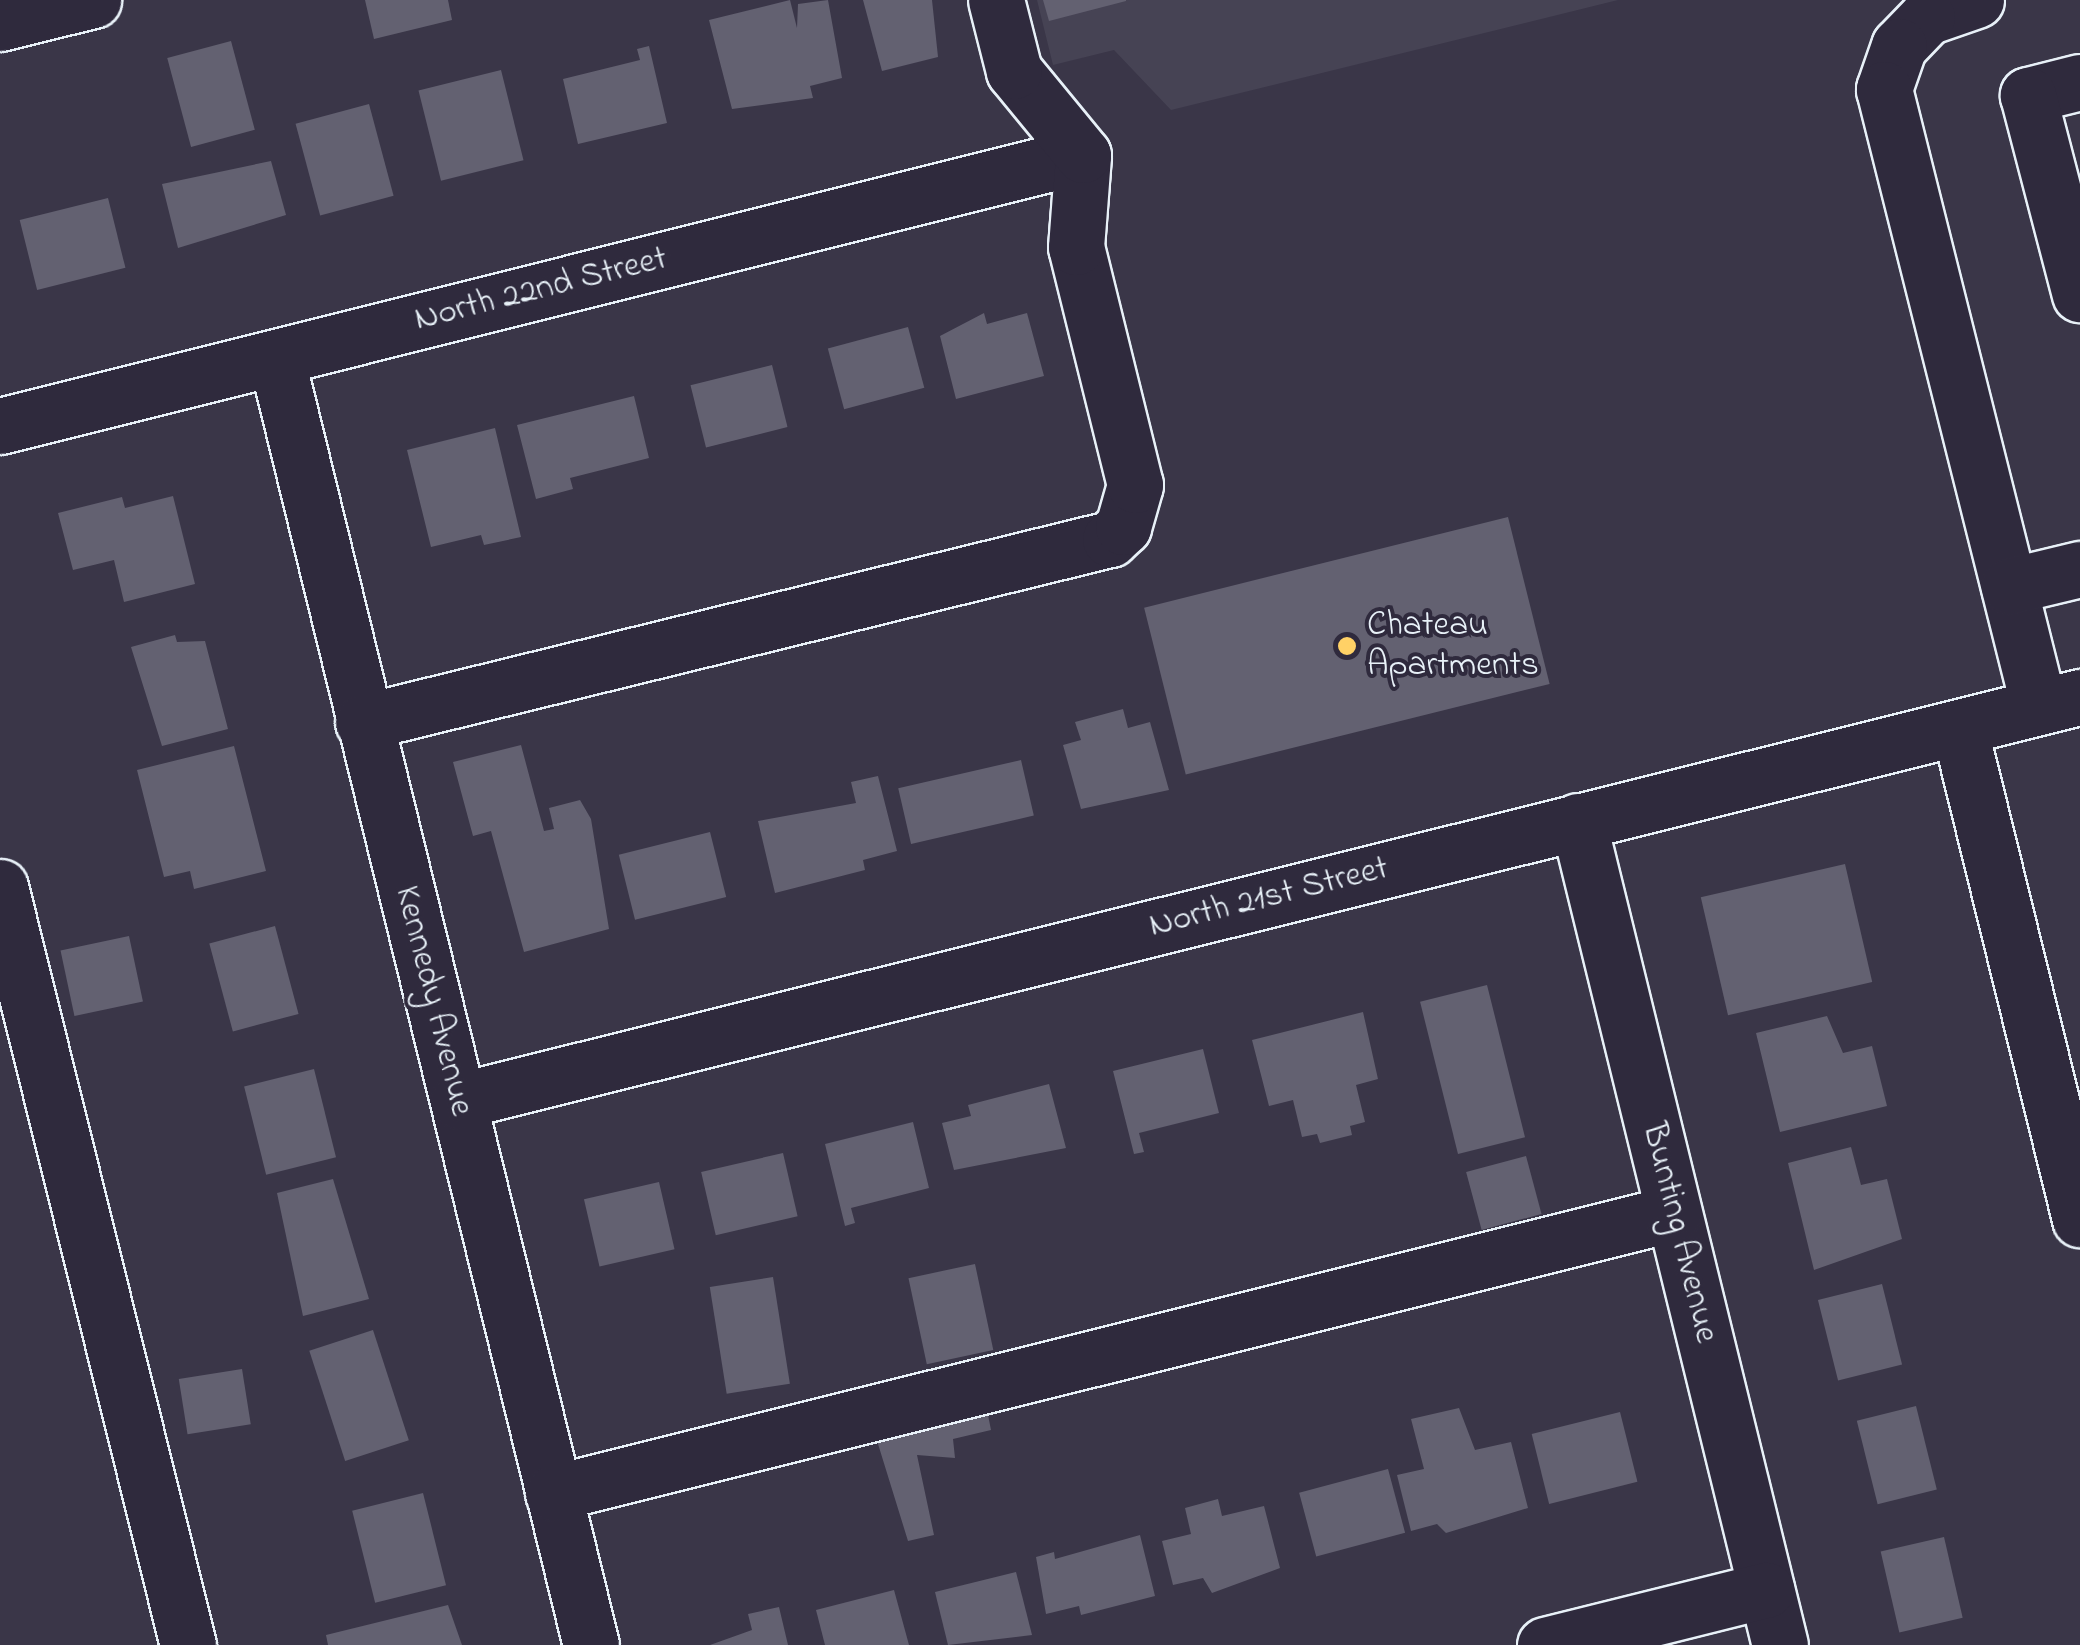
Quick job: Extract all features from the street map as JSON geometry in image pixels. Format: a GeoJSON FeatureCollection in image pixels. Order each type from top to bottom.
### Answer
{"type":"FeatureCollection","features":[{"type":"Feature","properties":{"kind":"street"},"geometry":{"type":"LineString","coordinates":[[0,24],[93,0]]}},
{"type":"Feature","properties":{"kind":"street"},"geometry":{"type":"LineString","coordinates":[[363,722],[1110,539],[1123,528],[1135,485],[1076,248],[1083,155],[1014,71],[996,0]]}},
{"type":"Feature","properties":{"kind":"street"},"geometry":{"type":"LineString","coordinates":[[1976,0],[1927,16],[1899,46],[1884,89],[2009,586],[2059,702]]}},
{"type":"Feature","properties":{"kind":"street"},"geometry":{"type":"LineString","coordinates":[[2080,82],[2028,94],[2080,294]]}},
{"type":"Feature","properties":{"kind":"street","name":"North 22nd Street"},"geometry":{"type":"LineString","coordinates":[[0,426],[1083,155]]}},
{"type":"Feature","properties":{"kind":"street","name":"Kennedy Avenue"},"geometry":{"type":"LineString","coordinates":[[276,357],[591,1645]]}},
{"type":"Feature","properties":{"kind":"street"},"geometry":{"type":"LineString","coordinates":[[2009,586],[2080,569]]}},
{"type":"Feature","properties":{"kind":"street","name":"North 21st Street"},"geometry":{"type":"LineString","coordinates":[[458,1101],[2059,702]]}},
{"type":"Feature","properties":{"kind":"street"},"geometry":{"type":"LineString","coordinates":[[1959,727],[2080,1220]]}},
{"type":"Feature","properties":{"kind":"street","name":"Bunting Avenue"},"geometry":{"type":"LineString","coordinates":[[1578,821],[1780,1645]]}},
{"type":"Feature","properties":{"kind":"street"},"geometry":{"type":"LineString","coordinates":[[0,887],[188,1645]]}},
{"type":"Feature","properties":{"kind":"street"},"geometry":{"type":"LineString","coordinates":[[554,1492],[1674,1213]]}},
{"type":"Feature","properties":{"kind":"street"},"geometry":{"type":"LineString","coordinates":[[1545,1645],[1766,1590]]}},
{"type":"Feature","properties":{"kind":"shaded area"},"geometry":{"type":"Polygon","coordinates":[[[1037,0],[1618,0],[1171,110],[1114,50],[1053,65],[1037,0]]]}},
{"type":"Feature","properties":{"kind":"building"},"geometry":{"type":"Polygon","coordinates":[[[365,0],[448,0],[452,20],[374,39],[365,0]]]}},
{"type":"Feature","properties":{"kind":"building"},"geometry":{"type":"Polygon","coordinates":[[[790,0],[797,28],[798,4],[828,0],[842,78],[810,86],[813,98],[732,109],[709,20],[790,0]]]}},
{"type":"Feature","properties":{"kind":"building"},"geometry":{"type":"Polygon","coordinates":[[[863,0],[932,0],[938,57],[882,71],[863,0]]]}},
{"type":"Feature","properties":{"kind":"building"},"geometry":{"type":"Polygon","coordinates":[[[1043,0],[1126,0],[1126,1],[1049,21],[1043,0]]]}},
{"type":"Feature","properties":{"kind":"building"},"geometry":{"type":"Polygon","coordinates":[[[231,41],[255,130],[191,147],[167,58],[231,41]]]}},
{"type":"Feature","properties":{"kind":"building"},"geometry":{"type":"Polygon","coordinates":[[[649,46],[667,123],[578,144],[563,79],[640,60],[637,49],[649,46]]]}},
{"type":"Feature","properties":{"kind":"building"},"geometry":{"type":"Polygon","coordinates":[[[501,70],[523,160],[441,181],[419,91],[501,70]]]}},
{"type":"Feature","properties":{"kind":"building"},"geometry":{"type":"Polygon","coordinates":[[[369,104],[394,196],[320,215],[296,124],[369,104]]]}},
{"type":"Feature","properties":{"kind":"building"},"geometry":{"type":"Polygon","coordinates":[[[271,161],[286,215],[178,248],[162,184],[271,161]]]}},
{"type":"Feature","properties":{"kind":"building"},"geometry":{"type":"Polygon","coordinates":[[[108,198],[125,268],[37,290],[20,220],[108,198]]]}},
{"type":"Feature","properties":{"kind":"building"},"geometry":{"type":"Polygon","coordinates":[[[984,313],[987,324],[1027,313],[1044,376],[956,399],[940,336],[984,313]]]}},
{"type":"Feature","properties":{"kind":"building"},"geometry":{"type":"Polygon","coordinates":[[[908,327],[924,388],[844,409],[828,348],[908,327]]]}},
{"type":"Feature","properties":{"kind":"building"},"geometry":{"type":"Polygon","coordinates":[[[772,365],[787,427],[706,447],[690,385],[772,365]]]}},
{"type":"Feature","properties":{"kind":"building"},"geometry":{"type":"Polygon","coordinates":[[[634,396],[649,458],[570,478],[573,489],[536,499],[517,425],[634,396]]]}},
{"type":"Feature","properties":{"kind":"building"},"geometry":{"type":"Polygon","coordinates":[[[495,428],[521,537],[484,545],[481,535],[431,547],[407,450],[495,428]]]}},
{"type":"Feature","properties":{"kind":"building"},"geometry":{"type":"Polygon","coordinates":[[[173,496],[195,584],[124,602],[114,560],[73,570],[58,513],[122,497],[125,508],[173,496]]]}},
{"type":"Feature","properties":{"kind":"building","name":"Chateau Apartments"},"geometry":{"type":"Polygon","coordinates":[[[1508,517],[1550,684],[1186,775],[1144,608],[1508,517]]]}},
{"type":"Feature","properties":{"kind":"building"},"geometry":{"type":"Polygon","coordinates":[[[175,635],[177,642],[205,641],[228,729],[162,746],[131,647],[175,635]]]}},
{"type":"Feature","properties":{"kind":"building"},"geometry":{"type":"Polygon","coordinates":[[[1123,709],[1128,728],[1150,722],[1169,790],[1081,809],[1063,745],[1081,740],[1075,722],[1123,709]]]}},
{"type":"Feature","properties":{"kind":"building"},"geometry":{"type":"Polygon","coordinates":[[[521,745],[544,831],[554,829],[549,808],[580,800],[591,819],[609,929],[524,952],[491,831],[473,836],[453,762],[521,745]]]}},
{"type":"Feature","properties":{"kind":"building"},"geometry":{"type":"Polygon","coordinates":[[[234,746],[266,871],[194,889],[190,871],[164,877],[137,770],[234,746]]]}},
{"type":"Feature","properties":{"kind":"building"},"geometry":{"type":"Polygon","coordinates":[[[1021,760],[1034,816],[911,844],[898,788],[1021,760]]]}},
{"type":"Feature","properties":{"kind":"building"},"geometry":{"type":"Polygon","coordinates":[[[878,776],[897,851],[863,860],[865,870],[775,893],[758,821],[856,803],[851,782],[878,776]]]}},
{"type":"Feature","properties":{"kind":"building"},"geometry":{"type":"Polygon","coordinates":[[[710,832],[726,897],[635,920],[619,855],[710,832]]]}},
{"type":"Feature","properties":{"kind":"building"},"geometry":{"type":"Polygon","coordinates":[[[1845,864],[1872,982],[1728,1015],[1701,897],[1845,864]]]}},
{"type":"Feature","properties":{"kind":"building"},"geometry":{"type":"Polygon","coordinates":[[[275,926],[299,1014],[233,1031],[209,944],[275,926]]]}},
{"type":"Feature","properties":{"kind":"building"},"geometry":{"type":"Polygon","coordinates":[[[129,936],[143,1002],[74,1016],[61,951],[129,936]]]}},
{"type":"Feature","properties":{"kind":"building"},"geometry":{"type":"Polygon","coordinates":[[[1487,985],[1525,1137],[1458,1154],[1420,1002],[1487,985]]]}},
{"type":"Feature","properties":{"kind":"building"},"geometry":{"type":"Polygon","coordinates":[[[1363,1012],[1378,1079],[1356,1085],[1365,1122],[1350,1126],[1352,1135],[1320,1143],[1317,1134],[1302,1137],[1293,1100],[1269,1106],[1252,1040],[1363,1012]]]}},
{"type":"Feature","properties":{"kind":"building"},"geometry":{"type":"Polygon","coordinates":[[[1827,1016],[1843,1053],[1872,1046],[1887,1106],[1780,1132],[1756,1033],[1827,1016]]]}},
{"type":"Feature","properties":{"kind":"building"},"geometry":{"type":"Polygon","coordinates":[[[1203,1049],[1219,1113],[1139,1133],[1144,1152],[1134,1154],[1113,1071],[1203,1049]]]}},
{"type":"Feature","properties":{"kind":"building"},"geometry":{"type":"Polygon","coordinates":[[[314,1069],[336,1157],[266,1175],[244,1086],[314,1069]]]}},
{"type":"Feature","properties":{"kind":"building"},"geometry":{"type":"Polygon","coordinates":[[[1049,1084],[1066,1148],[954,1170],[942,1123],[971,1116],[968,1105],[1049,1084]]]}},
{"type":"Feature","properties":{"kind":"building"},"geometry":{"type":"Polygon","coordinates":[[[913,1122],[929,1188],[851,1208],[855,1223],[845,1226],[825,1144],[913,1122]]]}},
{"type":"Feature","properties":{"kind":"building"},"geometry":{"type":"Polygon","coordinates":[[[1851,1147],[1861,1185],[1887,1179],[1902,1239],[1814,1270],[1788,1163],[1851,1147]]]}},
{"type":"Feature","properties":{"kind":"building"},"geometry":{"type":"Polygon","coordinates":[[[783,1153],[798,1216],[716,1235],[701,1172],[783,1153]]]}},
{"type":"Feature","properties":{"kind":"building"},"geometry":{"type":"Polygon","coordinates":[[[1526,1156],[1542,1214],[1482,1230],[1466,1172],[1526,1156]]]}},
{"type":"Feature","properties":{"kind":"building"},"geometry":{"type":"Polygon","coordinates":[[[333,1179],[369,1299],[303,1316],[277,1193],[333,1179]]]}},
{"type":"Feature","properties":{"kind":"building"},"geometry":{"type":"Polygon","coordinates":[[[659,1182],[675,1249],[599,1267],[584,1199],[659,1182]]]}},
{"type":"Feature","properties":{"kind":"building"},"geometry":{"type":"Polygon","coordinates":[[[975,1264],[993,1350],[927,1364],[908,1278],[975,1264]]]}},
{"type":"Feature","properties":{"kind":"building"},"geometry":{"type":"Polygon","coordinates":[[[773,1277],[790,1384],[727,1394],[710,1287],[773,1277]]]}},
{"type":"Feature","properties":{"kind":"building"},"geometry":{"type":"Polygon","coordinates":[[[1882,1284],[1902,1365],[1838,1381],[1818,1300],[1882,1284]]]}},
{"type":"Feature","properties":{"kind":"building"},"geometry":{"type":"Polygon","coordinates":[[[373,1330],[409,1440],[345,1461],[309,1351],[373,1330]]]}},
{"type":"Feature","properties":{"kind":"building"},"geometry":{"type":"Polygon","coordinates":[[[242,1369],[251,1424],[188,1434],[179,1379],[242,1369]]]}},
{"type":"Feature","properties":{"kind":"building"},"geometry":{"type":"Polygon","coordinates":[[[986,1405],[991,1430],[953,1439],[955,1458],[917,1455],[934,1535],[908,1541],[874,1431],[986,1405]]]}},
{"type":"Feature","properties":{"kind":"building"},"geometry":{"type":"Polygon","coordinates":[[[1916,1406],[1937,1489],[1878,1504],[1857,1421],[1916,1406]]]}},
{"type":"Feature","properties":{"kind":"building"},"geometry":{"type":"Polygon","coordinates":[[[1459,1408],[1475,1450],[1511,1442],[1528,1508],[1446,1533],[1437,1524],[1411,1531],[1397,1475],[1424,1469],[1411,1419],[1459,1408]]]}},
{"type":"Feature","properties":{"kind":"building"},"geometry":{"type":"Polygon","coordinates":[[[1620,1412],[1637,1482],[1549,1504],[1532,1434],[1620,1412]]]}},
{"type":"Feature","properties":{"kind":"building"},"geometry":{"type":"Polygon","coordinates":[[[1388,1469],[1405,1533],[1316,1557],[1299,1493],[1388,1469]]]}},
{"type":"Feature","properties":{"kind":"building"},"geometry":{"type":"Polygon","coordinates":[[[423,1493],[446,1585],[375,1603],[352,1511],[423,1493]]]}},
{"type":"Feature","properties":{"kind":"building"},"geometry":{"type":"Polygon","coordinates":[[[1218,1499],[1222,1516],[1264,1506],[1280,1568],[1212,1593],[1203,1578],[1173,1585],[1162,1541],[1191,1534],[1185,1508],[1218,1499]]]}},
{"type":"Feature","properties":{"kind":"building"},"geometry":{"type":"Polygon","coordinates":[[[1140,1535],[1155,1596],[1081,1615],[1079,1606],[1046,1614],[1036,1557],[1054,1552],[1055,1559],[1140,1535]]]}},
{"type":"Feature","properties":{"kind":"building"},"geometry":{"type":"Polygon","coordinates":[[[1944,1537],[1963,1618],[1899,1632],[1881,1552],[1944,1537]]]}},
{"type":"Feature","properties":{"kind":"building"},"geometry":{"type":"Polygon","coordinates":[[[1016,1572],[1032,1635],[948,1645],[935,1592],[1016,1572]]]}},
{"type":"Feature","properties":{"kind":"building"},"geometry":{"type":"Polygon","coordinates":[[[894,1590],[909,1645],[825,1645],[816,1610],[894,1590]]]}},
{"type":"Feature","properties":{"kind":"building"},"geometry":{"type":"Polygon","coordinates":[[[448,1605],[462,1645],[328,1645],[326,1635],[448,1605]]]}},
{"type":"Feature","properties":{"kind":"building"},"geometry":{"type":"Polygon","coordinates":[[[779,1607],[788,1645],[710,1645],[752,1630],[748,1614],[779,1607]]]}},
{"type":"Feature","properties":{"kind":"place","name":"Chateau Apartments"},"geometry":{"type":"Point","coordinates":[1347,646]}}]}
